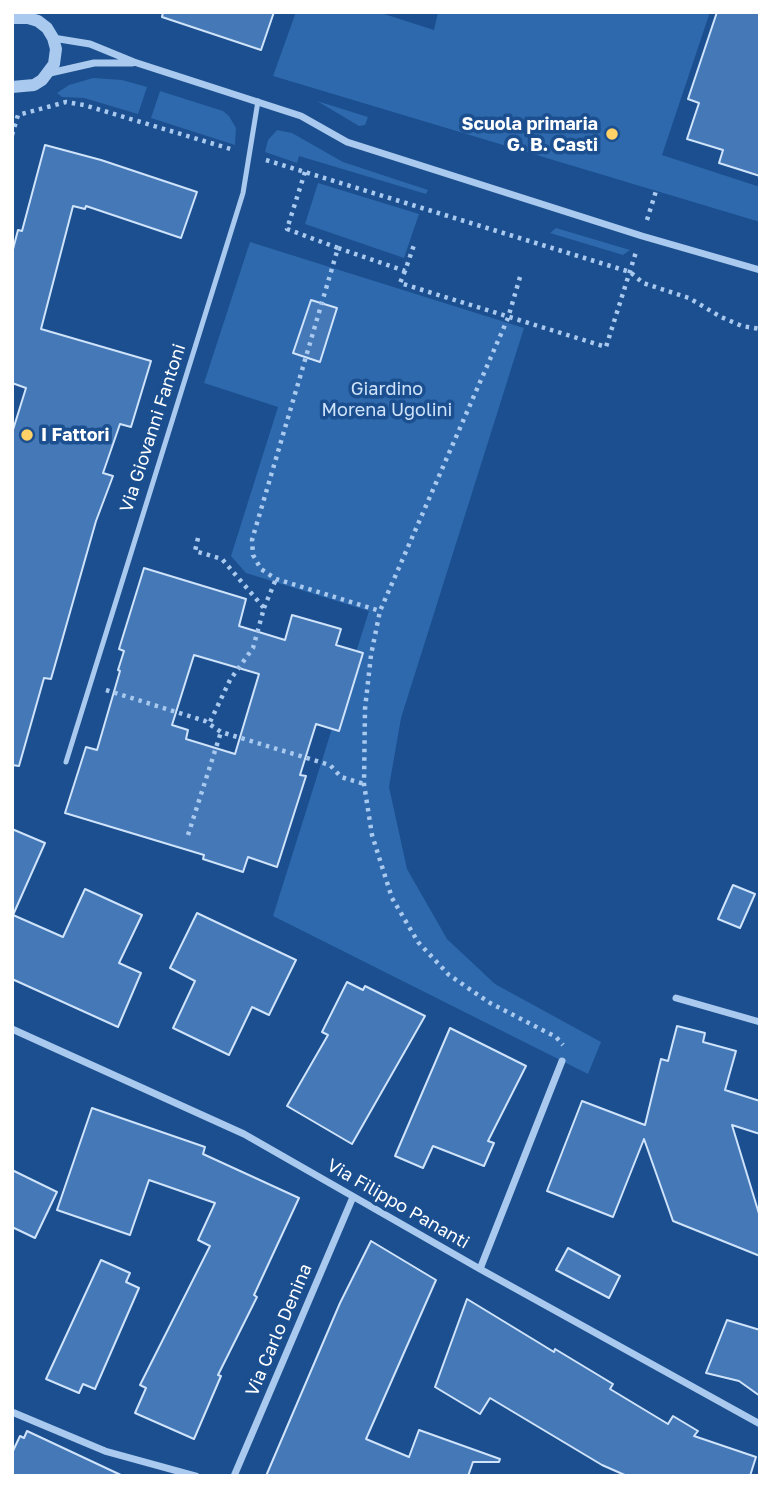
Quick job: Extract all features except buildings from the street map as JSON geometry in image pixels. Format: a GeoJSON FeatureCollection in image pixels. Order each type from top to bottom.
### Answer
{"type":"FeatureCollection","features":[{"type":"Feature","properties":{"kind":"street"},"geometry":{"type":"LineString","coordinates":[[48,12],[56,57],[50,73]]}},
{"type":"Feature","properties":{"kind":"street"},"geometry":{"type":"LineString","coordinates":[[16,16],[38,21],[50,33],[90,44],[134,62],[301,116],[347,142],[629,232],[760,270]]}},
{"type":"Feature","properties":{"kind":"street"},"geometry":{"type":"LineString","coordinates":[[12,99],[18,87],[34,85],[50,73],[94,63],[134,62]]}},
{"type":"Feature","properties":{"kind":"street"},"geometry":{"type":"LineString","coordinates":[[676,998],[760,1022]]}},
{"type":"Feature","properties":{"kind":"street","name":"Via Filippo Pananti"},"geometry":{"type":"LineString","coordinates":[[12,1029],[244,1134],[760,1424]]}},
{"type":"Feature","properties":{"kind":"street"},"geometry":{"type":"LineString","coordinates":[[480,1269],[562,1061]]}},
{"type":"Feature","properties":{"kind":"street","name":"Via Carlo Denina"},"geometry":{"type":"LineString","coordinates":[[234,1476],[353,1197]]}},
{"type":"Feature","properties":{"kind":"street"},"geometry":{"type":"LineString","coordinates":[[12,1412],[105,1451],[196,1476]]}},
{"type":"Feature","properties":{"kind":"lane","name":"Via Giovanni Fantoni"},"geometry":{"type":"LineString","coordinates":[[66,762],[243,193],[258,101]]}},
{"type":"Feature","properties":{"kind":"path"},"geometry":{"type":"LineString","coordinates":[[12,135],[19,116],[66,102],[235,150]]}},
{"type":"Feature","properties":{"kind":"path"},"geometry":{"type":"LineString","coordinates":[[263,159],[630,272],[643,283],[689,298],[721,317],[760,330]]}},
{"type":"Feature","properties":{"kind":"path"},"geometry":{"type":"LineString","coordinates":[[305,172],[287,229],[405,271]]}},
{"type":"Feature","properties":{"kind":"path"},"geometry":{"type":"LineString","coordinates":[[414,245],[400,284],[606,347],[630,272]]}},
{"type":"Feature","properties":{"kind":"path"},"geometry":{"type":"LineString","coordinates":[[338,248],[252,540],[253,555],[261,569],[276,579],[380,611]]}},
{"type":"Feature","properties":{"kind":"path"},"geometry":{"type":"LineString","coordinates":[[520,278],[508,318],[380,611],[371,655],[365,709],[364,783],[372,835],[392,898],[418,942],[459,982],[490,1003],[556,1037],[566,1048],[562,1061]]}},
{"type":"Feature","properties":{"kind":"path"},"geometry":{"type":"LineString","coordinates":[[198,538],[195,551],[222,559],[264,608]]}},
{"type":"Feature","properties":{"kind":"path"},"geometry":{"type":"LineString","coordinates":[[209,724],[230,680],[253,648],[264,608],[276,579]]}},
{"type":"Feature","properties":{"kind":"path"},"geometry":{"type":"LineString","coordinates":[[88,685],[209,724],[220,732],[330,765],[341,777],[364,783]]}},
{"type":"Feature","properties":{"kind":"path"},"geometry":{"type":"LineString","coordinates":[[188,835],[220,732]]}},
{"type":"Feature","properties":{"kind":"green space","name":"Scuola primaria G. B. Casti"},"geometry":{"type":"Polygon","coordinates":[[[296,12],[378,12],[434,30],[438,12],[710,12],[662,155],[760,187],[760,222],[273,76],[296,12]]]}},
{"type":"Feature","properties":{"kind":"green space"},"geometry":{"type":"Polygon","coordinates":[[[93,78],[122,80],[147,87],[138,114],[84,98],[62,97],[57,93],[69,85],[93,78]]]}},
{"type":"Feature","properties":{"kind":"green space"},"geometry":{"type":"Polygon","coordinates":[[[160,91],[223,111],[236,128],[235,145],[151,118],[160,91]]]}},
{"type":"Feature","properties":{"kind":"green space"},"geometry":{"type":"Polygon","coordinates":[[[317,101],[368,117],[365,125],[359,126],[317,101]]]}},
{"type":"Feature","properties":{"kind":"green space"},"geometry":{"type":"Polygon","coordinates":[[[277,130],[292,133],[343,162],[428,190],[426,194],[299,156],[297,163],[265,152],[268,140],[277,130]]]}},
{"type":"Feature","properties":{"kind":"green space"},"geometry":{"type":"Polygon","coordinates":[[[318,183],[419,214],[404,258],[305,224],[318,183]]]}},
{"type":"Feature","properties":{"kind":"green space"},"geometry":{"type":"Polygon","coordinates":[[[556,228],[630,250],[623,255],[550,233],[556,228]]]}},
{"type":"Feature","properties":{"kind":"green space","name":"Giardino Morena Ugolini"},"geometry":{"type":"Polygon","coordinates":[[[250,242],[524,328],[401,718],[389,787],[407,869],[447,939],[495,984],[601,1042],[588,1074],[273,916],[369,611],[246,573],[231,556],[278,407],[204,383],[250,242]]]}},
{"type":"Feature","properties":{"kind":"place","name":"Scuola primaria G. B. Casti"},"geometry":{"type":"Point","coordinates":[612,134]}},
{"type":"Feature","properties":{"kind":"place","name":"I Fattori"},"geometry":{"type":"Point","coordinates":[27,435]}}]}
